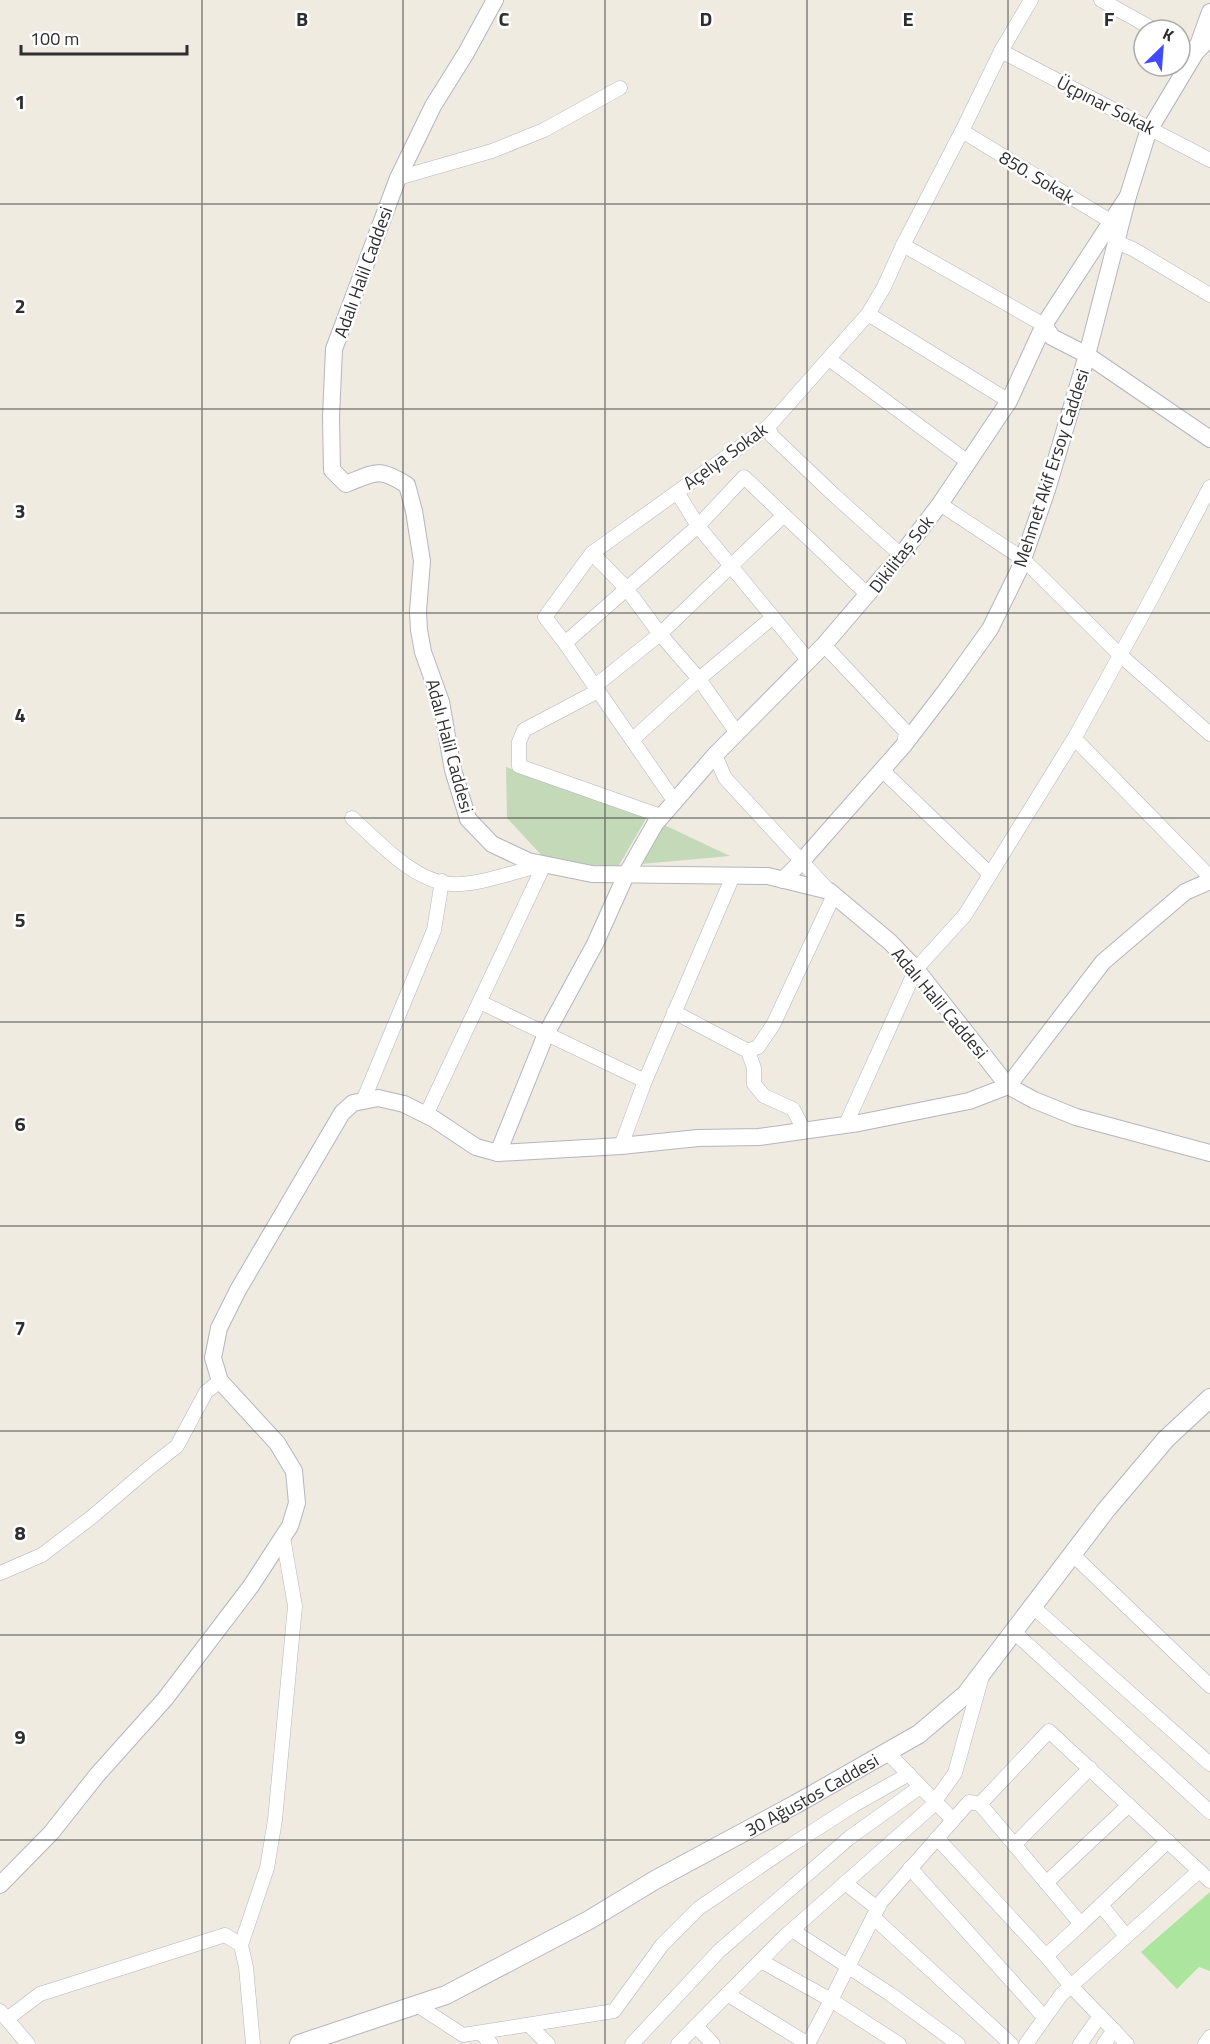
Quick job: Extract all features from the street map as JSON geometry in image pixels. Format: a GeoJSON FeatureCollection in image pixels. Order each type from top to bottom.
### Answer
{"type":"FeatureCollection","features":[{"type":"Feature","properties":{"kind":"main road","name":"30 Ağustos Caddesi"},"geometry":{"type":"LineString","coordinates":[[299,2044],[446,1995],[589,1920],[655,1880],[920,1734],[966,1694],[1072,1554],[1166,1439],[1210,1398]]}},
{"type":"Feature","properties":{"kind":"street","name":"Adalı Halil Caddesi"},"geometry":{"type":"LineString","coordinates":[[495,0],[466,54],[433,106],[398,178],[334,349],[331,417],[332,470],[346,484],[376,472],[391,475],[407,485],[414,511],[422,561],[418,630],[423,652],[441,702],[453,770],[468,819],[492,844],[528,861],[544,865],[592,874],[768,876],[831,893],[890,942],[916,969],[1008,1086],[1034,1100],[1076,1117],[1210,1153]]}},
{"type":"Feature","properties":{"kind":"street","name":"Açelya Sokak"},"geometry":{"type":"LineString","coordinates":[[565,643],[546,618],[591,553],[768,427],[868,314],[884,287],[1001,51],[1031,0]]}},
{"type":"Feature","properties":{"kind":"street"},"geometry":{"type":"LineString","coordinates":[[1105,1],[1134,18]]}},
{"type":"Feature","properties":{"kind":"street"},"geometry":{"type":"LineString","coordinates":[[1192,50],[1196,52],[1210,12]]}},
{"type":"Feature","properties":{"kind":"street","name":"Mehmet Akif Ersoy Caddesi"},"geometry":{"type":"LineString","coordinates":[[783,880],[904,745],[990,629],[1023,559],[1047,490],[1087,355],[1128,196],[1151,128],[1196,52],[1210,38]]}},
{"type":"Feature","properties":{"kind":"street","name":"Üçpınar Sokak"},"geometry":{"type":"LineString","coordinates":[[1001,51],[1210,160]]}},
{"type":"Feature","properties":{"kind":"street"},"geometry":{"type":"LineString","coordinates":[[398,178],[502,147],[544,130],[620,88]]}},
{"type":"Feature","properties":{"kind":"street","name":"850. Sokak"},"geometry":{"type":"LineString","coordinates":[[962,131],[1112,222]]}},
{"type":"Feature","properties":{"kind":"street","name":"Dikilitaş Sok"},"geometry":{"type":"LineString","coordinates":[[498,1153],[546,1034],[595,944],[626,875],[655,824],[715,755],[824,645],[902,555],[940,504],[1010,401],[1044,325],[1128,196]]}},
{"type":"Feature","properties":{"kind":"street"},"geometry":{"type":"LineString","coordinates":[[1116,242],[1133,249],[1210,295]]}},
{"type":"Feature","properties":{"kind":"street"},"geometry":{"type":"LineString","coordinates":[[903,245],[1044,325],[1052,337],[1087,355],[1210,439]]}},
{"type":"Feature","properties":{"kind":"street"},"geometry":{"type":"LineString","coordinates":[[868,314],[1010,401]]}},
{"type":"Feature","properties":{"kind":"street"},"geometry":{"type":"LineString","coordinates":[[829,358],[968,462]]}},
{"type":"Feature","properties":{"kind":"street"},"geometry":{"type":"LineString","coordinates":[[768,427],[772,436],[902,555]]}},
{"type":"Feature","properties":{"kind":"street"},"geometry":{"type":"LineString","coordinates":[[675,802],[565,643],[698,526],[744,477],[868,595]]}},
{"type":"Feature","properties":{"kind":"street"},"geometry":{"type":"LineString","coordinates":[[846,1124],[916,969],[965,915],[1075,737],[1119,654],[1150,602],[1210,487]]}},
{"type":"Feature","properties":{"kind":"street"},"geometry":{"type":"LineString","coordinates":[[677,492],[698,526],[809,661]]}},
{"type":"Feature","properties":{"kind":"street"},"geometry":{"type":"LineString","coordinates":[[940,504],[1023,559],[1119,654],[1210,734]]}},
{"type":"Feature","properties":{"kind":"street"},"geometry":{"type":"LineString","coordinates":[[661,816],[519,766],[519,742],[524,730],[597,689],[660,634],[784,515]]}},
{"type":"Feature","properties":{"kind":"street"},"geometry":{"type":"LineString","coordinates":[[591,553],[626,588],[660,634],[699,679],[737,733]]}},
{"type":"Feature","properties":{"kind":"street"},"geometry":{"type":"LineString","coordinates":[[632,740],[699,679],[773,617]]}},
{"type":"Feature","properties":{"kind":"street"},"geometry":{"type":"LineString","coordinates":[[824,645],[906,732],[904,745]]}},
{"type":"Feature","properties":{"kind":"street"},"geometry":{"type":"LineString","coordinates":[[0,1885],[51,1833],[97,1775],[165,1699],[251,1586],[290,1526],[297,1503],[294,1471],[278,1443],[220,1381],[213,1358],[219,1328],[238,1290],[342,1113],[353,1103],[378,1098],[404,1104],[426,1115],[476,1147],[498,1153],[621,1146],[698,1138],[759,1137],[846,1124],[969,1101],[1008,1086],[1104,962],[1185,892],[1210,879],[1078,742]]}},
{"type":"Feature","properties":{"kind":"street"},"geometry":{"type":"LineString","coordinates":[[715,755],[724,778],[831,893],[773,1025],[758,1047],[748,1051]]}},
{"type":"Feature","properties":{"kind":"street"},"geometry":{"type":"LineString","coordinates":[[882,770],[990,874]]}},
{"type":"Feature","properties":{"kind":"street"},"geometry":{"type":"LineString","coordinates":[[352,818],[396,858],[426,877],[451,884],[474,882],[544,865]]}},
{"type":"Feature","properties":{"kind":"street"},"geometry":{"type":"LineString","coordinates":[[426,1115],[544,865]]}},
{"type":"Feature","properties":{"kind":"street"},"geometry":{"type":"LineString","coordinates":[[621,1146],[645,1081],[732,876]]}},
{"type":"Feature","properties":{"kind":"street"},"geometry":{"type":"LineString","coordinates":[[363,1101],[434,930],[442,881]]}},
{"type":"Feature","properties":{"kind":"street"},"geometry":{"type":"LineString","coordinates":[[480,1002],[645,1081]]}},
{"type":"Feature","properties":{"kind":"street"},"geometry":{"type":"LineString","coordinates":[[674,1012],[748,1051],[754,1068],[754,1084],[764,1096],[793,1108],[804,1130]]}},
{"type":"Feature","properties":{"kind":"street"},"geometry":{"type":"LineString","coordinates":[[0,1573],[42,1555],[177,1446],[206,1392],[220,1381]]}},
{"type":"Feature","properties":{"kind":"street"},"geometry":{"type":"LineString","coordinates":[[253,2044],[246,1967],[241,1945],[267,1868],[275,1820],[295,1606],[283,1537]]}},
{"type":"Feature","properties":{"kind":"street"},"geometry":{"type":"LineString","coordinates":[[1072,1554],[1210,1686]]}},
{"type":"Feature","properties":{"kind":"street"},"geometry":{"type":"LineString","coordinates":[[1032,1606],[1210,1764]]}},
{"type":"Feature","properties":{"kind":"street"},"geometry":{"type":"LineString","coordinates":[[1013,1631],[1210,1812]]}},
{"type":"Feature","properties":{"kind":"street"},"geometry":{"type":"LineString","coordinates":[[678,2044],[792,1930],[930,1808],[955,1773],[983,1671]]}},
{"type":"Feature","properties":{"kind":"street"},"geometry":{"type":"LineString","coordinates":[[980,1804],[1049,1731],[1210,1881]]}},
{"type":"Feature","properties":{"kind":"street"},"geometry":{"type":"LineString","coordinates":[[887,1752],[952,1820]]}},
{"type":"Feature","properties":{"kind":"street"},"geometry":{"type":"LineString","coordinates":[[1014,1845],[1090,1768]]}},
{"type":"Feature","properties":{"kind":"street"},"geometry":{"type":"LineString","coordinates":[[417,2006],[464,2040],[481,2033],[614,2011],[662,1946],[699,1908],[826,1822],[909,1774]]}},
{"type":"Feature","properties":{"kind":"street"},"geometry":{"type":"LineString","coordinates":[[632,2044],[718,1951],[849,1838],[920,1786]]}},
{"type":"Feature","properties":{"kind":"street"},"geometry":{"type":"LineString","coordinates":[[727,1994],[808,2044],[881,1902],[969,1802],[980,1804],[1081,1924]]}},
{"type":"Feature","properties":{"kind":"street"},"geometry":{"type":"LineString","coordinates":[[1046,1883],[1129,1805]]}},
{"type":"Feature","properties":{"kind":"street"},"geometry":{"type":"LineString","coordinates":[[937,1838],[1071,1986],[1127,2044]]}},
{"type":"Feature","properties":{"kind":"street"},"geometry":{"type":"LineString","coordinates":[[1046,1956],[1168,1841]]}},
{"type":"Feature","properties":{"kind":"street"},"geometry":{"type":"LineString","coordinates":[[910,1868],[1044,2018]]}},
{"type":"Feature","properties":{"kind":"street"},"geometry":{"type":"LineString","coordinates":[[1026,2044],[1061,1995],[1199,1870]]}},
{"type":"Feature","properties":{"kind":"street"},"geometry":{"type":"LineString","coordinates":[[845,1883],[1011,2044]]}},
{"type":"Feature","properties":{"kind":"street"},"geometry":{"type":"LineString","coordinates":[[1101,1905],[1126,1936]]}},
{"type":"Feature","properties":{"kind":"street"},"geometry":{"type":"LineString","coordinates":[[792,1930],[890,1994],[958,2044]]}},
{"type":"Feature","properties":{"kind":"street"},"geometry":{"type":"LineString","coordinates":[[28,2044],[3,2015],[40,1994],[225,1935],[241,1945]]}},
{"type":"Feature","properties":{"kind":"street"},"geometry":{"type":"LineString","coordinates":[[760,1961],[831,2000],[899,2044]]}},
{"type":"Feature","properties":{"kind":"street"},"geometry":{"type":"LineString","coordinates":[[1080,2044],[1100,2016]]}},
{"type":"Feature","properties":{"kind":"street"},"geometry":{"type":"LineString","coordinates":[[529,2025],[548,2044]]}},
{"type":"Feature","properties":{"kind":"street"},"geometry":{"type":"LineString","coordinates":[[696,2026],[713,2044]]}},
{"type":"Feature","properties":{"kind":"street"},"geometry":{"type":"LineString","coordinates":[[1104,2044],[1113,2030]]}},
{"type":"Feature","properties":{"kind":"street"},"geometry":{"type":"LineString","coordinates":[[481,2033],[491,2044]]}},
{"type":"Feature","properties":{"kind":"street"},"geometry":{"type":"LineString","coordinates":[[1205,2044],[1210,2037]]}},
{"type":"Feature","properties":{"kind":"green space"},"geometry":{"type":"Polygon","coordinates":[[[506,767],[648,815],[618,867],[545,859],[507,818],[506,767]]]}},
{"type":"Feature","properties":{"kind":"green space"},"geometry":{"type":"Polygon","coordinates":[[[662,824],[730,856],[641,864],[662,824]]]}},
{"type":"Feature","properties":{"kind":"green space"},"geometry":{"type":"Polygon","coordinates":[[[1210,1892],[1210,1971],[1199,1967],[1177,1989],[1141,1952],[1210,1892]]]}}]}
